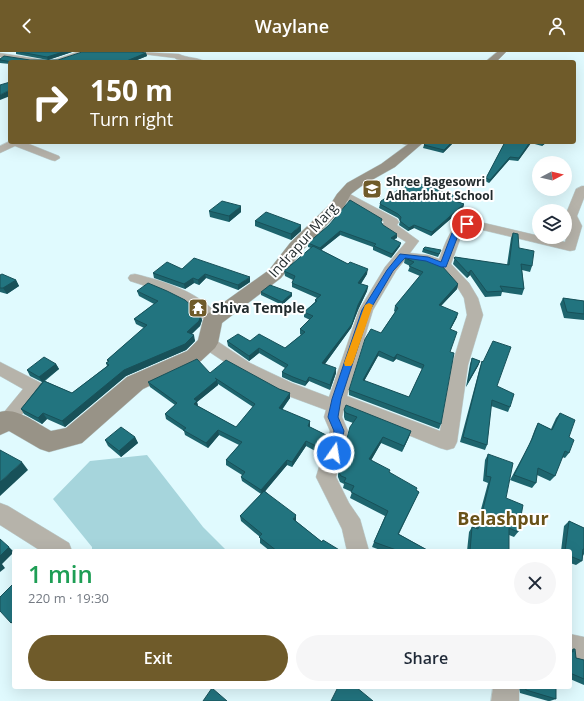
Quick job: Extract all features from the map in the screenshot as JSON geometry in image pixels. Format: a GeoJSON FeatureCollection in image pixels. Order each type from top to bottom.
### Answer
{"type":"FeatureCollection","features":[{"type":"Feature","properties":{"kind":"street"},"geometry":{"type":"LineString","coordinates":[[58,60],[84,52]]}},
{"type":"Feature","properties":{"kind":"street"},"geometry":{"type":"LineString","coordinates":[[142,52],[179,56],[178,58],[190,60]]}},
{"type":"Feature","properties":{"kind":"street"},"geometry":{"type":"LineString","coordinates":[[492,60],[502,52]]}},
{"type":"Feature","properties":{"kind":"street"},"geometry":{"type":"LineString","coordinates":[[0,55],[31,60]]}},
{"type":"Feature","properties":{"kind":"street"},"geometry":{"type":"LineString","coordinates":[[0,150],[11,144]]}},
{"type":"Feature","properties":{"kind":"street"},"geometry":{"type":"LineString","coordinates":[[20,144],[56,158]]}},
{"type":"Feature","properties":{"kind":"street","name":"Indrapur Marg"},"geometry":{"type":"LineString","coordinates":[[213,320],[275,274],[296,247],[339,204],[344,195],[359,180],[385,168],[412,144]]}},
{"type":"Feature","properties":{"kind":"street"},"geometry":{"type":"LineString","coordinates":[[443,266],[456,233],[467,224],[519,234],[570,247],[576,226],[571,216],[582,189],[584,190]]}},
{"type":"Feature","properties":{"kind":"street"},"geometry":{"type":"LineString","coordinates":[[344,195],[393,222],[388,225],[413,242],[390,270],[366,310],[336,402],[333,417],[339,431],[326,477],[342,510],[352,526],[358,549]]}},
{"type":"Feature","properties":{"kind":"street"},"geometry":{"type":"LineString","coordinates":[[208,343],[244,367],[286,388],[336,402],[447,442],[460,365],[475,315],[472,298],[462,283],[447,267],[428,259],[403,255]]}},
{"type":"Feature","properties":{"kind":"street"},"geometry":{"type":"LineString","coordinates":[[0,368],[35,388],[4,422],[49,442],[73,436],[135,383],[194,356],[208,343],[213,320],[206,311],[183,295],[135,278]]}},
{"type":"Feature","properties":{"kind":"street"},"geometry":{"type":"LineString","coordinates":[[0,513],[58,549]]}},
{"type":"Feature","properties":{"kind":"street"},"geometry":{"type":"LineString","coordinates":[[572,647],[584,650]]}},
{"type":"Feature","properties":{"kind":"street"},"geometry":{"type":"LineString","coordinates":[[505,701],[506,689]]}},
{"type":"Feature","properties":{"kind":"shaded area"},"geometry":{"type":"Polygon","coordinates":[[[147,455],[203,527],[225,549],[92,549],[92,547],[53,499],[90,461],[147,455]]]}},
{"type":"Feature","properties":{"kind":"building"},"geometry":{"type":"Polygon","coordinates":[[[20,52],[63,52],[47,57],[20,52]]]}},
{"type":"Feature","properties":{"kind":"building"},"geometry":{"type":"Polygon","coordinates":[[[82,52],[146,53],[129,60],[58,60],[82,52]]]}},
{"type":"Feature","properties":{"kind":"building"},"geometry":{"type":"Polygon","coordinates":[[[4,56],[30,60],[8,60],[8,61],[0,60],[4,56]]]}},
{"type":"Feature","properties":{"kind":"building"},"geometry":{"type":"Polygon","coordinates":[[[8,83],[8,91],[0,95],[0,85],[8,83]]]}},
{"type":"Feature","properties":{"kind":"building"},"geometry":{"type":"Polygon","coordinates":[[[425,144],[450,144],[444,150],[424,145],[425,144]]]}},
{"type":"Feature","properties":{"kind":"building"},"geometry":{"type":"Polygon","coordinates":[[[504,144],[529,144],[519,158],[510,157],[490,180],[486,178],[504,144]]]}},
{"type":"Feature","properties":{"kind":"building"},"geometry":{"type":"Polygon","coordinates":[[[412,181],[456,196],[452,200],[464,204],[432,232],[414,225],[409,228],[400,221],[401,217],[398,214],[380,204],[381,201],[412,181]]]}},
{"type":"Feature","properties":{"kind":"building"},"geometry":{"type":"Polygon","coordinates":[[[350,200],[382,219],[381,222],[383,225],[397,234],[391,238],[401,243],[392,254],[374,246],[376,244],[340,231],[320,248],[308,243],[329,225],[350,200]]]}},
{"type":"Feature","properties":{"kind":"building"},"geometry":{"type":"Polygon","coordinates":[[[222,201],[241,206],[229,216],[209,211],[222,201]]]}},
{"type":"Feature","properties":{"kind":"building"},"geometry":{"type":"Polygon","coordinates":[[[266,212],[301,225],[291,234],[255,221],[266,212]]]}},
{"type":"Feature","properties":{"kind":"building"},"geometry":{"type":"Polygon","coordinates":[[[513,233],[518,234],[519,248],[534,251],[532,266],[521,264],[524,289],[500,286],[503,291],[487,292],[471,270],[468,273],[454,258],[509,265],[513,233]]]}},
{"type":"Feature","properties":{"kind":"building"},"geometry":{"type":"Polygon","coordinates":[[[313,246],[348,264],[350,262],[368,269],[358,283],[368,286],[358,305],[352,324],[322,363],[336,368],[330,385],[309,377],[306,382],[293,377],[282,372],[288,365],[259,348],[249,356],[227,341],[238,334],[250,341],[259,334],[285,348],[305,332],[300,329],[313,316],[304,312],[317,301],[315,300],[321,295],[292,283],[295,276],[284,271],[313,246]]]}},
{"type":"Feature","properties":{"kind":"building"},"geometry":{"type":"Polygon","coordinates":[[[425,247],[441,250],[439,254],[423,249],[425,247]]]}},
{"type":"Feature","properties":{"kind":"building"},"geometry":{"type":"Polygon","coordinates":[[[407,256],[426,259],[442,266],[458,284],[439,305],[458,313],[450,329],[457,332],[450,352],[454,353],[441,424],[349,390],[365,339],[371,329],[381,333],[398,308],[395,306],[423,272],[409,266],[414,262],[405,258],[407,256]],[[379,351],[363,380],[409,397],[424,365],[397,354],[394,358],[379,351]]]}},
{"type":"Feature","properties":{"kind":"building"},"geometry":{"type":"Polygon","coordinates":[[[194,258],[250,277],[238,285],[205,274],[198,280],[193,278],[184,284],[153,273],[167,262],[182,269],[194,258]]]}},
{"type":"Feature","properties":{"kind":"building"},"geometry":{"type":"Polygon","coordinates":[[[2,274],[16,280],[3,288],[0,288],[0,275],[2,274]]]}},
{"type":"Feature","properties":{"kind":"building"},"geometry":{"type":"Polygon","coordinates":[[[148,283],[185,300],[201,314],[199,321],[187,332],[194,335],[185,344],[124,370],[62,421],[43,413],[38,418],[21,409],[44,381],[72,393],[109,365],[106,363],[109,361],[107,360],[147,325],[134,319],[158,301],[137,291],[148,283]]]}},
{"type":"Feature","properties":{"kind":"building"},"geometry":{"type":"Polygon","coordinates":[[[270,285],[292,293],[282,302],[261,292],[270,285]]]}},
{"type":"Feature","properties":{"kind":"building"},"geometry":{"type":"Polygon","coordinates":[[[563,298],[584,301],[584,314],[567,312],[563,298]]]}},
{"type":"Feature","properties":{"kind":"building"},"geometry":{"type":"Polygon","coordinates":[[[493,341],[511,347],[497,386],[514,394],[510,407],[492,400],[487,445],[463,437],[482,361],[483,362],[493,341]]]}},
{"type":"Feature","properties":{"kind":"building"},"geometry":{"type":"Polygon","coordinates":[[[44,357],[56,364],[39,377],[27,370],[44,357]]]}},
{"type":"Feature","properties":{"kind":"building"},"geometry":{"type":"Polygon","coordinates":[[[472,358],[480,361],[468,382],[472,358]]]}},
{"type":"Feature","properties":{"kind":"building"},"geometry":{"type":"Polygon","coordinates":[[[197,359],[210,373],[226,360],[279,389],[290,393],[279,408],[310,421],[308,426],[326,435],[322,449],[306,441],[292,462],[287,460],[261,490],[241,477],[245,472],[226,460],[242,442],[218,430],[206,443],[183,430],[186,428],[165,414],[177,403],[148,382],[197,359]],[[215,378],[217,380],[194,399],[197,401],[194,404],[236,427],[255,404],[215,378]]]}},
{"type":"Feature","properties":{"kind":"building"},"geometry":{"type":"Polygon","coordinates":[[[346,405],[411,431],[404,446],[383,437],[369,459],[390,470],[389,472],[417,488],[416,490],[419,492],[398,534],[425,549],[393,549],[374,542],[388,511],[351,492],[354,486],[344,482],[346,478],[341,476],[338,471],[344,458],[342,457],[350,427],[357,417],[346,413],[344,410],[346,405]]]}},
{"type":"Feature","properties":{"kind":"building"},"geometry":{"type":"Polygon","coordinates":[[[560,413],[575,420],[569,437],[574,440],[569,453],[565,451],[555,476],[538,468],[536,483],[514,475],[532,439],[538,423],[552,430],[560,413]]]}},
{"type":"Feature","properties":{"kind":"building"},"geometry":{"type":"Polygon","coordinates":[[[121,427],[135,437],[119,451],[105,440],[121,427]]]}},
{"type":"Feature","properties":{"kind":"building"},"geometry":{"type":"Polygon","coordinates":[[[0,450],[22,462],[0,482],[0,450]]]}},
{"type":"Feature","properties":{"kind":"building"},"geometry":{"type":"Polygon","coordinates":[[[488,454],[513,463],[506,498],[523,505],[518,532],[509,528],[509,549],[470,549],[472,527],[478,529],[491,477],[486,476],[488,454]]]}},
{"type":"Feature","properties":{"kind":"building"},"geometry":{"type":"Polygon","coordinates":[[[264,491],[296,515],[293,519],[322,542],[323,540],[338,549],[274,549],[259,537],[262,534],[240,516],[264,491]]]}},
{"type":"Feature","properties":{"kind":"building"},"geometry":{"type":"Polygon","coordinates":[[[569,521],[584,528],[584,549],[582,561],[572,557],[572,549],[565,549],[569,521]]]}},
{"type":"Feature","properties":{"kind":"building"},"geometry":{"type":"Polygon","coordinates":[[[0,539],[9,547],[0,556],[0,539]]]}},
{"type":"Feature","properties":{"kind":"building"},"geometry":{"type":"Polygon","coordinates":[[[12,585],[11,623],[0,611],[0,597],[12,585]]]}},
{"type":"Feature","properties":{"kind":"building"},"geometry":{"type":"Polygon","coordinates":[[[573,649],[575,649],[576,658],[584,660],[584,679],[572,674],[573,649]]]}},
{"type":"Feature","properties":{"kind":"building"},"geometry":{"type":"Polygon","coordinates":[[[211,689],[213,689],[227,701],[203,701],[211,689]]]}},
{"type":"Feature","properties":{"kind":"building"},"geometry":{"type":"Polygon","coordinates":[[[337,689],[358,689],[373,701],[331,701],[337,689]]]}},
{"type":"Feature","properties":{"kind":"building"},"geometry":{"type":"Polygon","coordinates":[[[556,689],[556,699],[526,690],[556,689]]]}},
{"type":"Feature","properties":{"kind":"slow traffic"},"geometry":{"type":"LineString","coordinates":[[348,363],[369,305]]}},
{"type":"Feature","properties":{"kind":"place","name":"Shree Bagesowri Adharbhut School"},"geometry":{"type":"Point","coordinates":[372,189]}},
{"type":"Feature","properties":{"kind":"place","name":"Shiva Temple"},"geometry":{"type":"Point","coordinates":[198,308]}},
{"type":"Feature","properties":{"kind":"district","name":"Belashpur"},"geometry":{"type":"Point","coordinates":[503,519]}},
{"type":"Feature","properties":{"kind":"route"},"geometry":{"type":"LineString","coordinates":[[334,453],[339,431],[333,417],[337,399],[366,310],[390,270],[403,255],[428,259],[443,266],[456,233],[467,224]]}}]}
